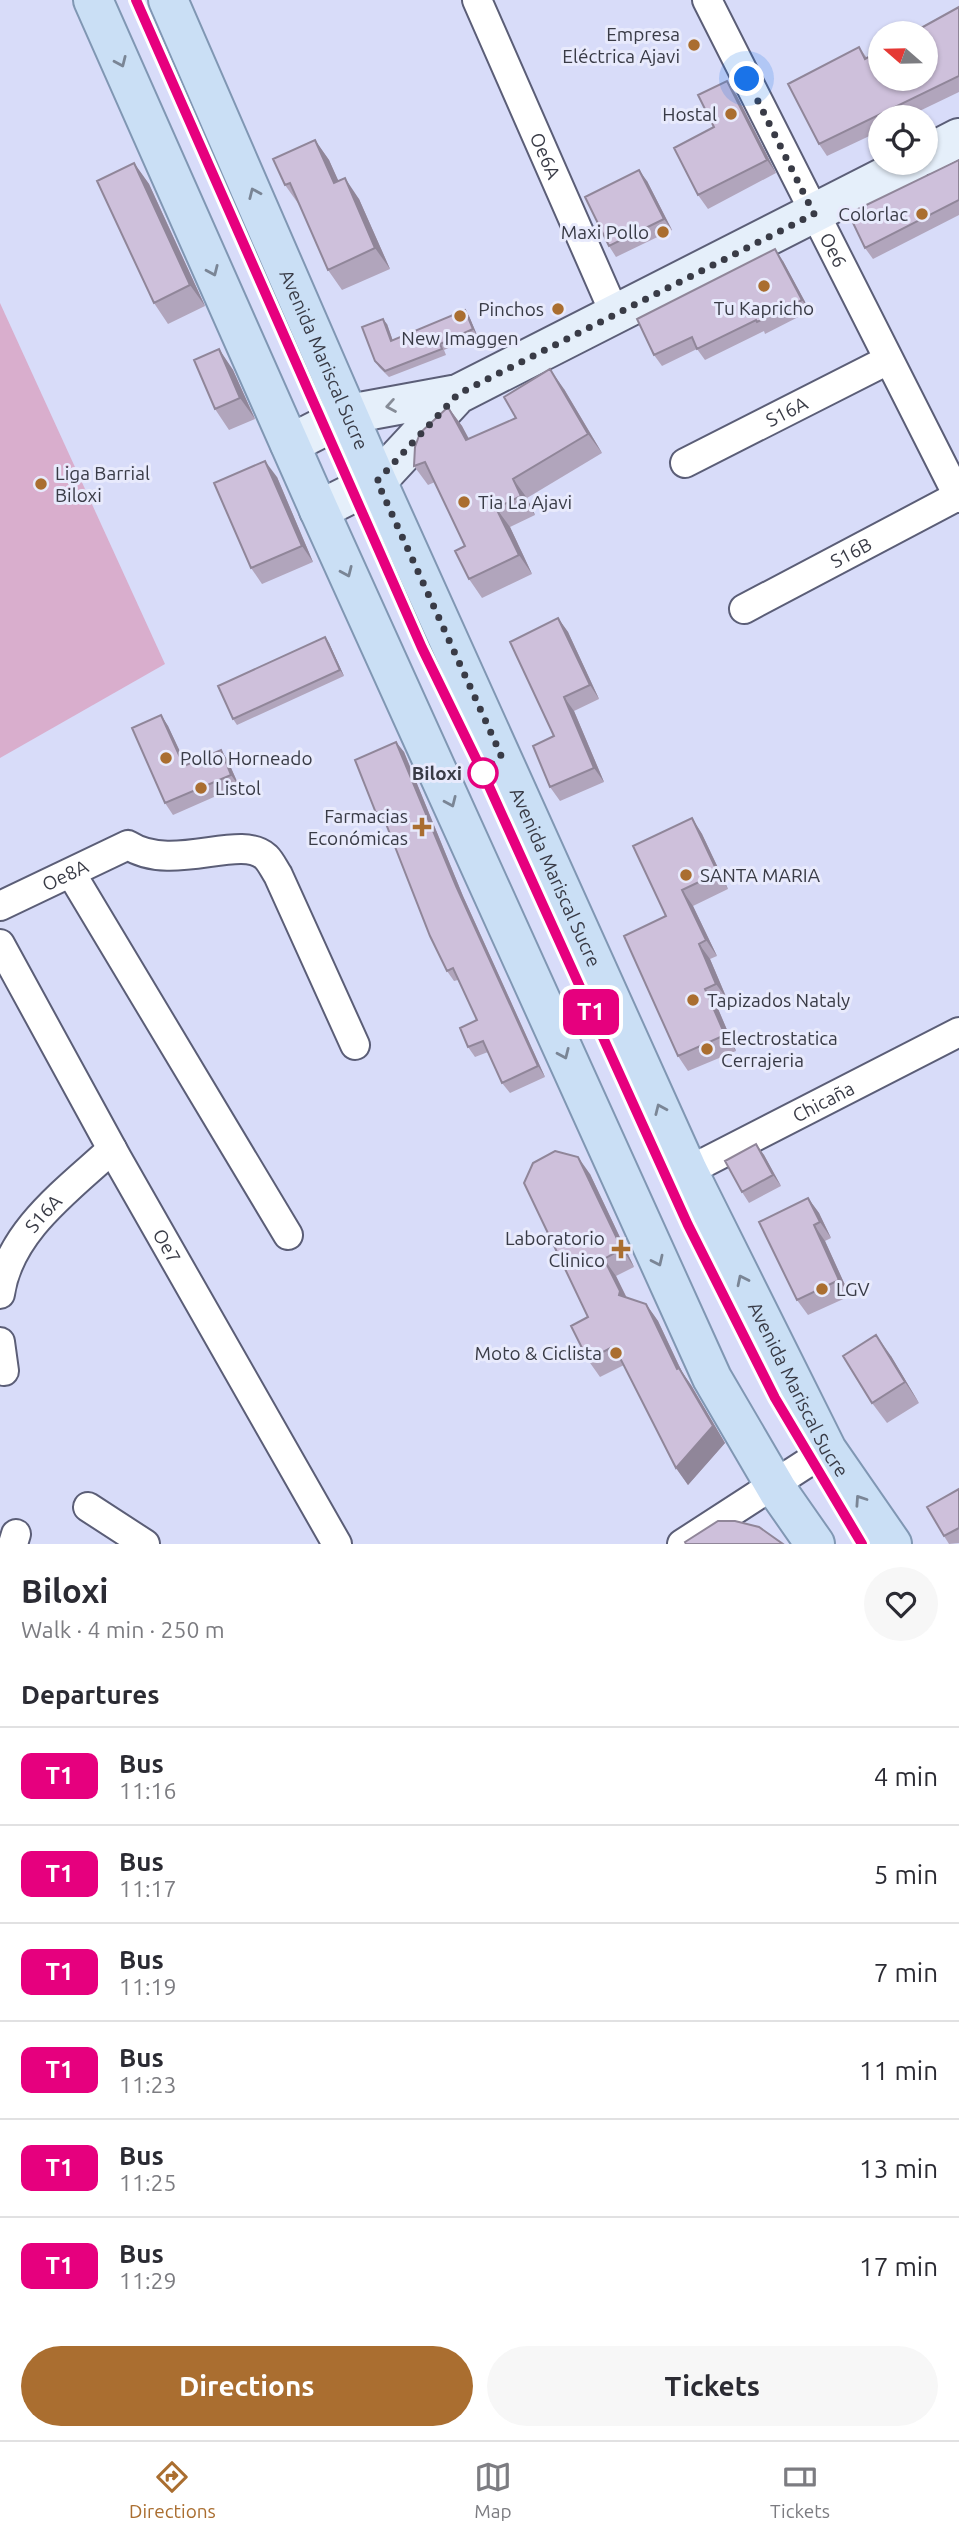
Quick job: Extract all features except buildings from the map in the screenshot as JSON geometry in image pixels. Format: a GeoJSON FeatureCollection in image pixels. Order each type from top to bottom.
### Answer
{"type":"FeatureCollection","features":[{"type":"Feature","properties":{"kind":"main road"},"geometry":{"type":"LineString","coordinates":[[93,0],[319,510],[712,1378],[774,1485],[815,1544]]}},
{"type":"Feature","properties":{"kind":"main road","name":"Avenida Mariscal Sucre"},"geometry":{"type":"LineString","coordinates":[[168,0],[377,481],[688,1171],[827,1450],[892,1544]]}},
{"type":"Feature","properties":{"kind":"street","name":"Oe6A"},"geometry":{"type":"LineString","coordinates":[[477,0],[614,312]]}},
{"type":"Feature","properties":{"kind":"street","name":"Oe6"},"geometry":{"type":"LineString","coordinates":[[707,0],[958,497]]}},
{"type":"Feature","properties":{"kind":"street"},"geometry":{"type":"LineString","coordinates":[[938,149],[959,138]]}},
{"type":"Feature","properties":{"kind":"street"},"geometry":{"type":"LineString","coordinates":[[290,444],[349,414],[458,394],[614,312],[889,175]]}},
{"type":"Feature","properties":{"kind":"street","name":"S16A"},"geometry":{"type":"LineString","coordinates":[[685,463],[888,360]]}},
{"type":"Feature","properties":{"kind":"street"},"geometry":{"type":"LineString","coordinates":[[319,510],[377,481],[458,394]]}},
{"type":"Feature","properties":{"kind":"street","name":"S16B"},"geometry":{"type":"LineString","coordinates":[[744,609],[958,497]]}},
{"type":"Feature","properties":{"kind":"street","name":"Oe8A"},"geometry":{"type":"LineString","coordinates":[[0,906],[128,845],[159,858],[241,849],[265,857],[278,875],[355,1045]]}},
{"type":"Feature","properties":{"kind":"street"},"geometry":{"type":"LineString","coordinates":[[71,873],[288,1234]]}},
{"type":"Feature","properties":{"kind":"street","name":"Oe7"},"geometry":{"type":"LineString","coordinates":[[0,944],[111,1149],[337,1544]]}},
{"type":"Feature","properties":{"kind":"street","name":"Chicaña"},"geometry":{"type":"LineString","coordinates":[[688,1171],[959,1032]]}},
{"type":"Feature","properties":{"kind":"street","name":"S16A"},"geometry":{"type":"LineString","coordinates":[[0,1294],[14,1251],[36,1221],[111,1149]]}},
{"type":"Feature","properties":{"kind":"street"},"geometry":{"type":"LineString","coordinates":[[0,1342],[4,1371]]}},
{"type":"Feature","properties":{"kind":"street"},"geometry":{"type":"LineString","coordinates":[[682,1544],[827,1450]]}},
{"type":"Feature","properties":{"kind":"street"},"geometry":{"type":"LineString","coordinates":[[88,1507],[145,1544]]}},
{"type":"Feature","properties":{"kind":"shaded area","name":"Liga Barrial Biloxi"},"geometry":{"type":"Polygon","coordinates":[[[0,303],[165,664],[0,758],[0,303]]]}},
{"type":"Feature","properties":{"kind":"bus line","name":"T1"},"geometry":{"type":"LineString","coordinates":[[136,0],[422,648],[483,773],[688,1225],[775,1398],[862,1544]]}},
{"type":"Feature","properties":{"kind":"place","name":"Empresa Eléctrica Ajavi"},"geometry":{"type":"Point","coordinates":[694,45]}},
{"type":"Feature","properties":{"kind":"place","name":"Hostal"},"geometry":{"type":"Point","coordinates":[731,114]}},
{"type":"Feature","properties":{"kind":"place","name":"Colorlac"},"geometry":{"type":"Point","coordinates":[922,214]}},
{"type":"Feature","properties":{"kind":"place","name":"Maxi Pollo"},"geometry":{"type":"Point","coordinates":[663,232]}},
{"type":"Feature","properties":{"kind":"place","name":"Tu Kapricho"},"geometry":{"type":"Point","coordinates":[764,286]}},
{"type":"Feature","properties":{"kind":"place","name":"Pinchos"},"geometry":{"type":"Point","coordinates":[558,309]}},
{"type":"Feature","properties":{"kind":"place","name":"New Imaggen"},"geometry":{"type":"Point","coordinates":[460,316]}},
{"type":"Feature","properties":{"kind":"place","name":"Liga Barrial Biloxi"},"geometry":{"type":"Point","coordinates":[41,484]}},
{"type":"Feature","properties":{"kind":"place","name":"Tia La Ajavi"},"geometry":{"type":"Point","coordinates":[464,502]}},
{"type":"Feature","properties":{"kind":"place","name":"Pollo Horneado"},"geometry":{"type":"Point","coordinates":[166,758]}},
{"type":"Feature","properties":{"kind":"place","name":"Biloxi"},"geometry":{"type":"Point","coordinates":[483,773]}},
{"type":"Feature","properties":{"kind":"place","name":"Listol"},"geometry":{"type":"Point","coordinates":[201,788]}},
{"type":"Feature","properties":{"kind":"place","name":"Farmacias Económicas"},"geometry":{"type":"Point","coordinates":[422,827]}},
{"type":"Feature","properties":{"kind":"place","name":"SANTA MARIA"},"geometry":{"type":"Point","coordinates":[686,875]}},
{"type":"Feature","properties":{"kind":"place","name":"Tapizados Nataly"},"geometry":{"type":"Point","coordinates":[693,1000]}},
{"type":"Feature","properties":{"kind":"place","name":"Electrostatica Cerrajeria"},"geometry":{"type":"Point","coordinates":[707,1049]}},
{"type":"Feature","properties":{"kind":"place","name":"Laboratorio Clinico"},"geometry":{"type":"Point","coordinates":[621,1249]}},
{"type":"Feature","properties":{"kind":"place","name":"LGV"},"geometry":{"type":"Point","coordinates":[822,1289]}},
{"type":"Feature","properties":{"kind":"place","name":"Moto & Ciclista"},"geometry":{"type":"Point","coordinates":[616,1353]}},
{"type":"Feature","properties":{"kind":"route"},"geometry":{"type":"LineString","coordinates":[[483,773],[501,755],[377,481],[458,394],[614,312],[814,214],[747,79]]}}]}
